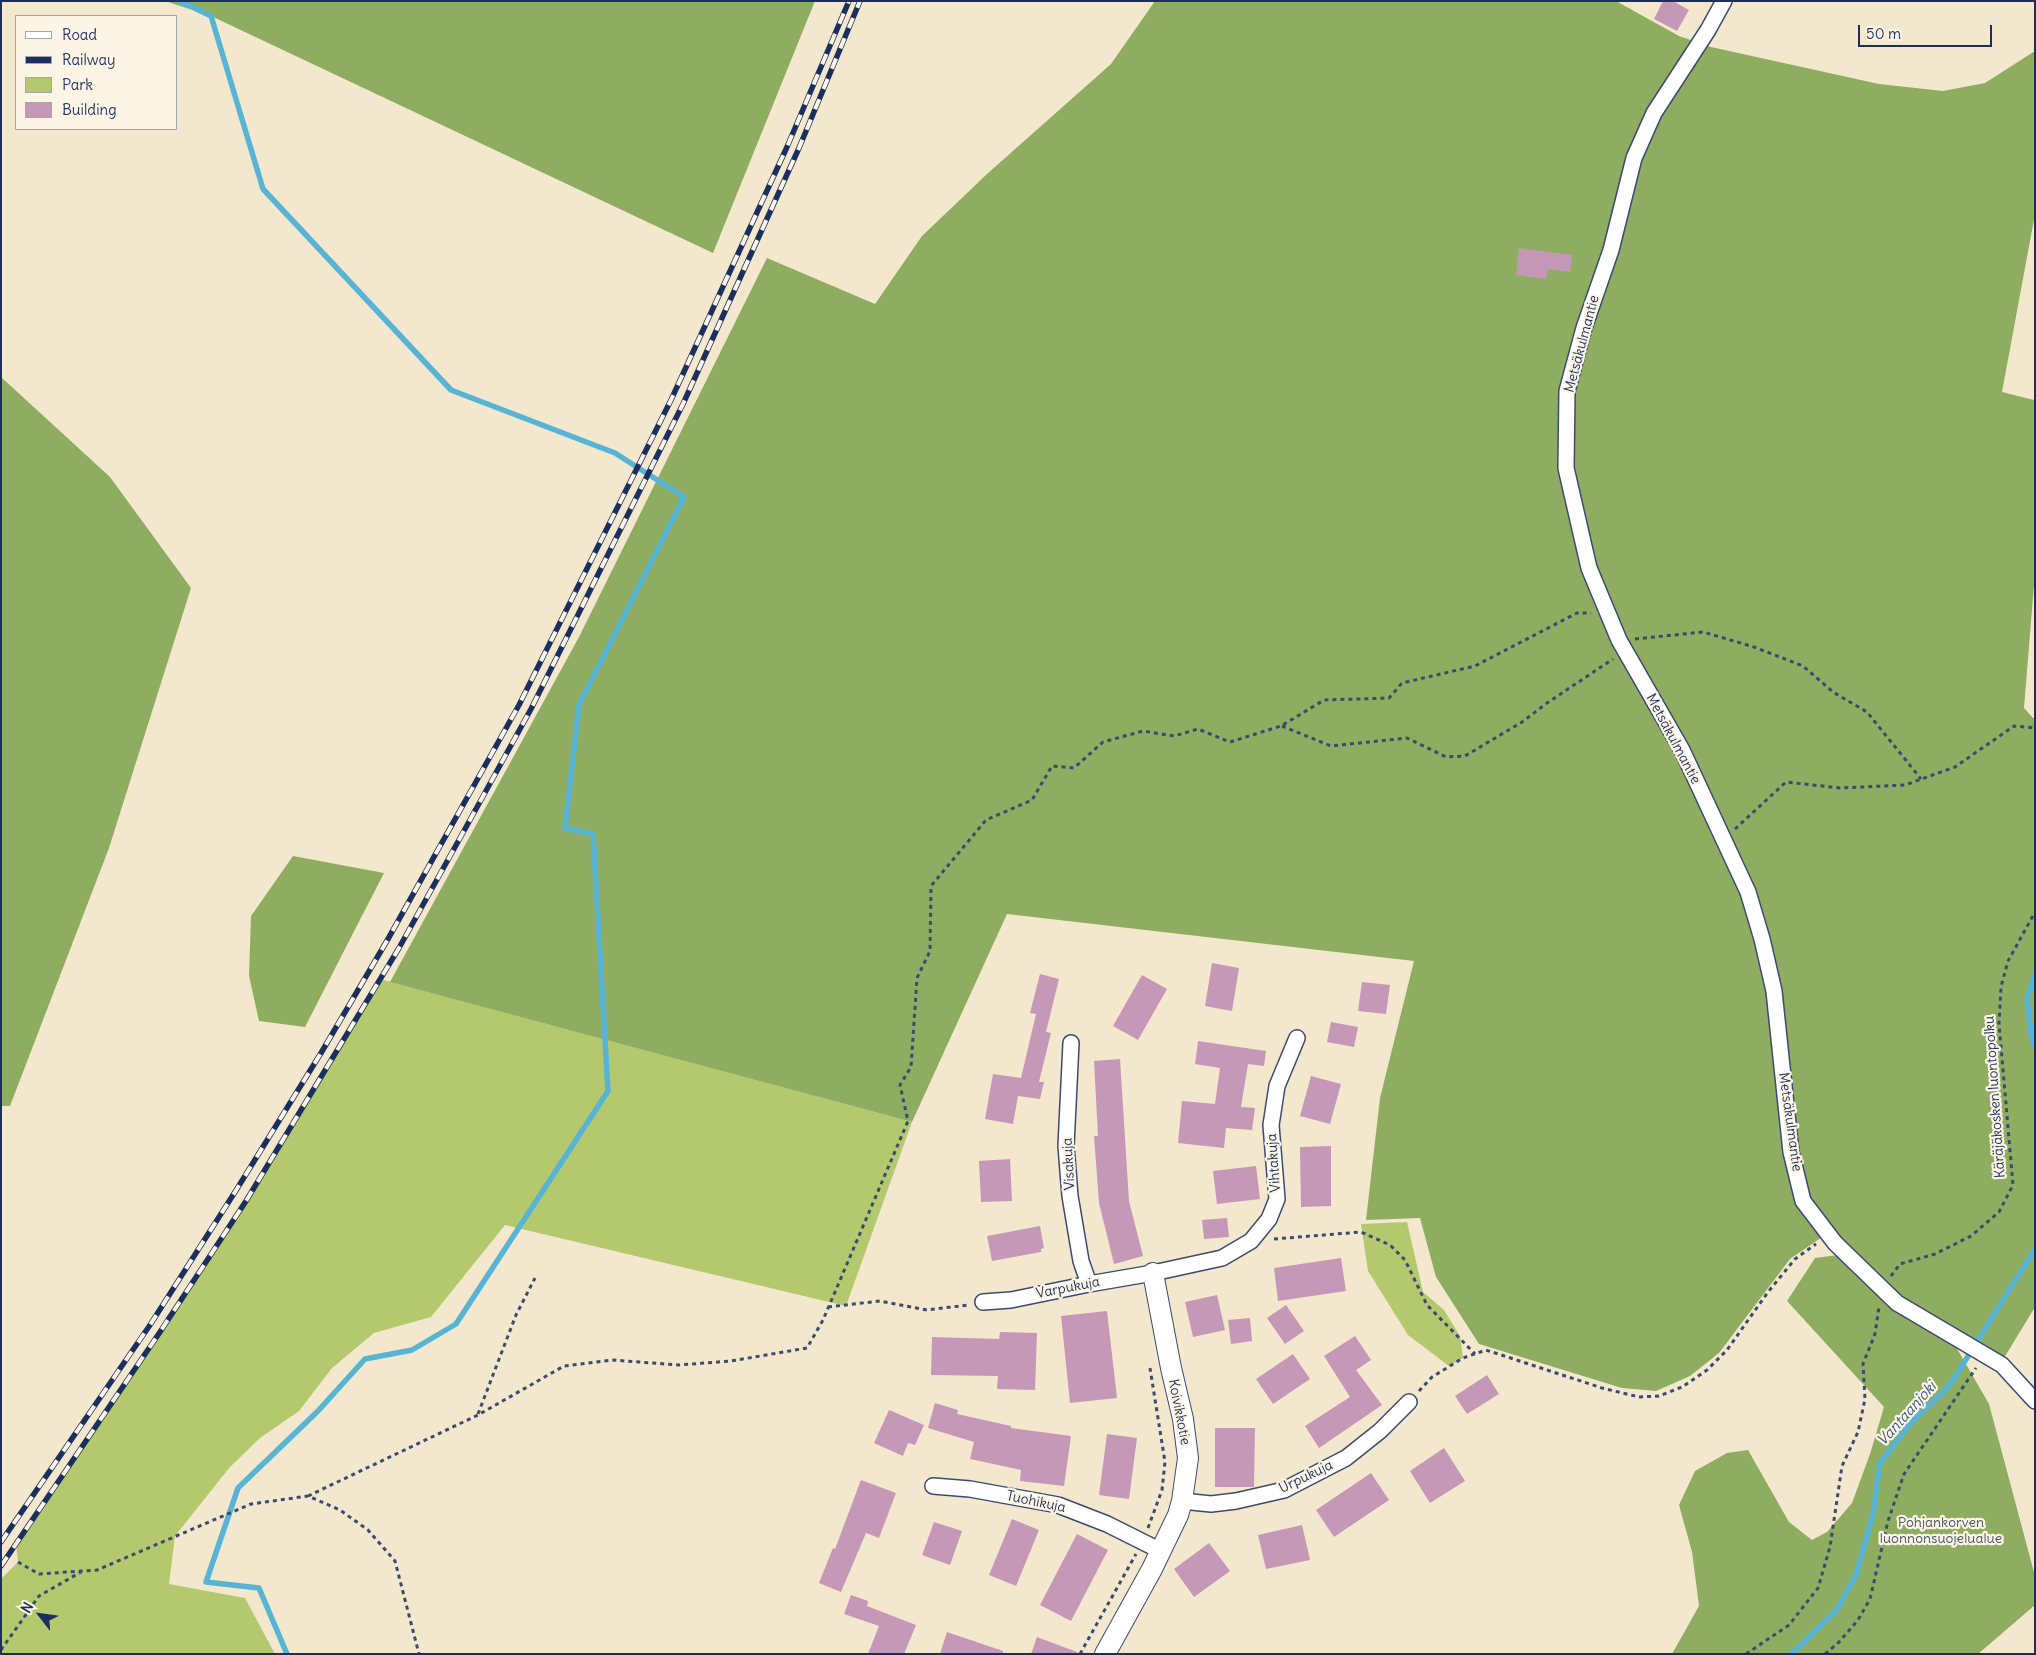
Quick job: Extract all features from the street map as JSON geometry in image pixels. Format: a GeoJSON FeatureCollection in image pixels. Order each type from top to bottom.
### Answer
{"type":"FeatureCollection","features":[{"type":"Feature","properties":{"kind":"street","name":"Metsäkulmantie"},"geometry":{"type":"LineString","coordinates":[[1724,1],[1708,30],[1654,113],[1634,158],[1611,250],[1584,328],[1567,391],[1566,468],[1589,568],[1622,646],[1682,750],[1748,892],[1772,982],[1791,1152],[1804,1201],[1829,1235],[1897,1303],[1915,1316],[2002,1365],[2035,1402]]}},
{"type":"Feature","properties":{"kind":"street","name":"Vihtakuja"},"geometry":{"type":"LineString","coordinates":[[1153,1274],[1222,1258],[1251,1241],[1269,1220],[1277,1199],[1272,1117],[1277,1086],[1297,1038]]}},
{"type":"Feature","properties":{"kind":"street","name":"Visakuja"},"geometry":{"type":"LineString","coordinates":[[1071,1043],[1066,1146],[1070,1196],[1081,1261],[1089,1284]]}},
{"type":"Feature","properties":{"kind":"street","name":"Varpukuja"},"geometry":{"type":"LineString","coordinates":[[983,1302],[1011,1300],[1089,1284],[1153,1274]]}},
{"type":"Feature","properties":{"kind":"street","name":"Koivikkotie"},"geometry":{"type":"LineString","coordinates":[[1105,1654],[1161,1551],[1182,1501],[1188,1458],[1153,1274]]}},
{"type":"Feature","properties":{"kind":"street","name":"Urpukuja"},"geometry":{"type":"LineString","coordinates":[[1182,1501],[1211,1504],[1236,1501],[1284,1490],[1346,1458],[1380,1431],[1409,1402]]}},
{"type":"Feature","properties":{"kind":"street","name":"Tuohikuja"},"geometry":{"type":"LineString","coordinates":[[934,1486],[970,1489],[1058,1505],[1108,1524],[1161,1551]]}},
{"type":"Feature","properties":{"kind":"path"},"geometry":{"type":"LineString","coordinates":[[18,1562],[39,1574],[97,1570],[251,1504],[308,1496],[478,1414],[564,1366],[612,1360],[679,1365],[731,1361],[807,1348],[828,1307],[908,1121],[900,1085],[911,1067],[917,978],[930,952],[931,886],[986,820],[1032,800],[1052,766],[1074,768],[1102,742],[1143,730],[1174,736],[1198,729],[1230,742],[1281,726],[1324,700],[1389,698],[1402,683],[1475,666],[1577,613],[1608,612]]}},
{"type":"Feature","properties":{"kind":"path"},"geometry":{"type":"LineString","coordinates":[[1281,726],[1331,746],[1407,738],[1446,757],[1465,756],[1522,722],[1622,646],[1703,632],[1754,647],[1803,666],[1833,692],[1867,712],[1921,779]]}},
{"type":"Feature","properties":{"kind":"path"},"geometry":{"type":"LineString","coordinates":[[1724,840],[1786,782],[1840,788],[1905,784],[1955,767],[2014,726],[2035,728]]}},
{"type":"Feature","properties":{"kind":"path","name":"Käräjäkosken luontopolku"},"geometry":{"type":"LineString","coordinates":[[1746,1654],[1789,1625],[1818,1588],[1830,1547],[1842,1466],[1858,1432],[1865,1399],[1863,1364],[1875,1334],[1882,1288],[1900,1264],[1935,1254],[1970,1236],[1999,1212],[2013,1185],[1999,1024],[2001,987],[2008,961],[2035,912]]}},
{"type":"Feature","properties":{"kind":"path"},"geometry":{"type":"LineString","coordinates":[[1251,1241],[1361,1232],[1390,1245],[1405,1260],[1427,1305],[1475,1354]]}},
{"type":"Feature","properties":{"kind":"path"},"geometry":{"type":"LineString","coordinates":[[1409,1402],[1432,1377],[1464,1358],[1486,1350],[1602,1388],[1639,1397],[1659,1396],[1682,1387],[1708,1370],[1727,1350],[1768,1292],[1795,1259],[1829,1235]]}},
{"type":"Feature","properties":{"kind":"path"},"geometry":{"type":"LineString","coordinates":[[478,1414],[516,1315],[535,1278]]}},
{"type":"Feature","properties":{"kind":"path"},"geometry":{"type":"LineString","coordinates":[[828,1307],[880,1302],[927,1310],[983,1302]]}},
{"type":"Feature","properties":{"kind":"path"},"geometry":{"type":"LineString","coordinates":[[1825,1654],[1839,1642],[1858,1620],[1870,1598],[1888,1521],[1904,1474],[1984,1355]]}},
{"type":"Feature","properties":{"kind":"path"},"geometry":{"type":"LineString","coordinates":[[1080,1654],[1142,1542],[1162,1490],[1165,1462],[1149,1364]]}},
{"type":"Feature","properties":{"kind":"path"},"geometry":{"type":"LineString","coordinates":[[308,1496],[340,1510],[368,1530],[395,1561],[419,1654]]}},
{"type":"Feature","properties":{"kind":"path"},"geometry":{"type":"LineString","coordinates":[[1,1650],[39,1596],[82,1571]]}},
{"type":"Feature","properties":{"kind":"green space"},"geometry":{"type":"Polygon","coordinates":[[[165,1],[815,1],[713,253],[211,16],[165,1]]]}},
{"type":"Feature","properties":{"kind":"green space"},"geometry":{"type":"Polygon","coordinates":[[[1155,1],[1616,1],[1679,36],[1711,47],[1879,84],[1943,91],[1985,83],[2035,51],[2035,214],[2002,392],[2034,400],[2035,572],[2024,708],[2035,720],[2035,1307],[2004,1358],[1901,1298],[1831,1231],[1790,1259],[1719,1353],[1690,1376],[1656,1391],[1622,1388],[1479,1344],[1436,1277],[1420,1218],[1366,1220],[1380,1098],[1414,961],[1007,914],[912,1122],[390,982],[579,637],[767,258],[875,304],[922,236],[987,174],[1111,64],[1155,1]]]}},
{"type":"Feature","properties":{"kind":"green space"},"geometry":{"type":"Polygon","coordinates":[[[1,377],[110,477],[191,588],[109,848],[10,1106],[1,1106],[1,377]]]}},
{"type":"Feature","properties":{"kind":"green space"},"geometry":{"type":"Polygon","coordinates":[[[293,856],[384,873],[305,1027],[259,1021],[249,976],[251,916],[293,856]]]}},
{"type":"Feature","properties":{"kind":"green space"},"geometry":{"type":"Polygon","coordinates":[[[380,979],[912,1122],[846,1306],[505,1225],[431,1317],[374,1333],[332,1368],[299,1411],[260,1438],[230,1467],[175,1536],[169,1584],[245,1598],[275,1654],[1,1654],[1,1579],[18,1562],[16,1543],[160,1332],[246,1201],[380,979]]]}},
{"type":"Feature","properties":{"kind":"green space"},"geometry":{"type":"Polygon","coordinates":[[[1407,1222],[1423,1292],[1444,1310],[1460,1336],[1463,1358],[1449,1366],[1408,1335],[1368,1271],[1361,1224],[1407,1222]]]}},
{"type":"Feature","properties":{"kind":"green space","name":"Pohjankorven luonnonsuojelualue"},"geometry":{"type":"Polygon","coordinates":[[[1846,1254],[1948,1333],[1989,1404],[2035,1576],[2035,1605],[1978,1654],[1672,1654],[1699,1606],[1692,1552],[1679,1505],[1695,1471],[1727,1453],[1748,1450],[1789,1522],[1812,1540],[1827,1532],[1852,1503],[1870,1454],[1884,1407],[1787,1301],[1815,1258],[1846,1254]]]}},
{"type":"Feature","properties":{"kind":"building"},"geometry":{"type":"Polygon","coordinates":[[[1663,1],[1673,1],[1689,10],[1677,31],[1654,19],[1663,1]]]}},
{"type":"Feature","properties":{"kind":"building"},"geometry":{"type":"Polygon","coordinates":[[[1519,248],[1572,255],[1570,272],[1548,269],[1546,279],[1516,275],[1519,248]]]}},
{"type":"Feature","properties":{"kind":"building"},"geometry":{"type":"Polygon","coordinates":[[[1212,963],[1239,968],[1232,1011],[1205,1006],[1212,963]]]}},
{"type":"Feature","properties":{"kind":"building"},"geometry":{"type":"Polygon","coordinates":[[[1040,974],[1059,979],[1046,1032],[1051,1033],[1039,1082],[1044,1082],[1040,1099],[1018,1096],[1013,1124],[985,1119],[993,1074],[1021,1078],[1036,1014],[1030,1013],[1040,974]]]}},
{"type":"Feature","properties":{"kind":"building"},"geometry":{"type":"Polygon","coordinates":[[[1142,975],[1167,989],[1138,1040],[1113,1026],[1142,975]]]}},
{"type":"Feature","properties":{"kind":"building"},"geometry":{"type":"Polygon","coordinates":[[[1362,982],[1390,985],[1386,1014],[1358,1011],[1362,982]]]}},
{"type":"Feature","properties":{"kind":"building"},"geometry":{"type":"Polygon","coordinates":[[[1331,1022],[1358,1027],[1354,1047],[1327,1042],[1331,1022]]]}},
{"type":"Feature","properties":{"kind":"building"},"geometry":{"type":"Polygon","coordinates":[[[1198,1041],[1266,1051],[1264,1066],[1248,1064],[1241,1107],[1255,1108],[1252,1130],[1226,1128],[1224,1148],[1178,1143],[1182,1101],[1215,1104],[1220,1068],[1195,1064],[1198,1041]]]}},
{"type":"Feature","properties":{"kind":"building"},"geometry":{"type":"Polygon","coordinates":[[[1120,1059],[1129,1201],[1143,1256],[1114,1264],[1099,1203],[1094,1136],[1098,1136],[1094,1061],[1120,1059]]]}},
{"type":"Feature","properties":{"kind":"building"},"geometry":{"type":"Polygon","coordinates":[[[1311,1076],[1341,1084],[1330,1124],[1300,1116],[1311,1076]]]}},
{"type":"Feature","properties":{"kind":"building"},"geometry":{"type":"Polygon","coordinates":[[[1331,1146],[1331,1206],[1301,1207],[1300,1147],[1331,1146]]]}},
{"type":"Feature","properties":{"kind":"building"},"geometry":{"type":"Polygon","coordinates":[[[1010,1159],[1012,1201],[981,1202],[979,1161],[1010,1159]]]}},
{"type":"Feature","properties":{"kind":"building"},"geometry":{"type":"Polygon","coordinates":[[[1256,1166],[1260,1199],[1217,1204],[1213,1171],[1256,1166]]]}},
{"type":"Feature","properties":{"kind":"building"},"geometry":{"type":"Polygon","coordinates":[[[1227,1218],[1229,1237],[1204,1239],[1202,1220],[1227,1218]]]}},
{"type":"Feature","properties":{"kind":"building"},"geometry":{"type":"Polygon","coordinates":[[[1040,1226],[1044,1248],[1041,1249],[1041,1252],[992,1261],[987,1236],[1040,1226]]]}},
{"type":"Feature","properties":{"kind":"building"},"geometry":{"type":"Polygon","coordinates":[[[1341,1258],[1346,1291],[1278,1301],[1274,1268],[1341,1258]]]}},
{"type":"Feature","properties":{"kind":"building"},"geometry":{"type":"Polygon","coordinates":[[[1217,1295],[1225,1330],[1193,1337],[1185,1302],[1217,1295]]]}},
{"type":"Feature","properties":{"kind":"building"},"geometry":{"type":"Polygon","coordinates":[[[1286,1305],[1304,1331],[1285,1344],[1267,1318],[1286,1305]]]}},
{"type":"Feature","properties":{"kind":"building"},"geometry":{"type":"Polygon","coordinates":[[[1107,1311],[1117,1398],[1070,1403],[1061,1316],[1107,1311]]]}},
{"type":"Feature","properties":{"kind":"building"},"geometry":{"type":"Polygon","coordinates":[[[1250,1318],[1252,1341],[1231,1344],[1228,1320],[1250,1318]]]}},
{"type":"Feature","properties":{"kind":"building"},"geometry":{"type":"Polygon","coordinates":[[[1000,1332],[1037,1333],[1035,1390],[997,1389],[998,1376],[931,1375],[932,1337],[999,1339],[1000,1332]]]}},
{"type":"Feature","properties":{"kind":"building"},"geometry":{"type":"Polygon","coordinates":[[[1355,1336],[1371,1360],[1356,1370],[1382,1405],[1319,1448],[1305,1426],[1350,1397],[1324,1356],[1355,1336]]]}},
{"type":"Feature","properties":{"kind":"building"},"geometry":{"type":"Polygon","coordinates":[[[1293,1354],[1310,1379],[1273,1404],[1256,1379],[1293,1354]]]}},
{"type":"Feature","properties":{"kind":"building"},"geometry":{"type":"Polygon","coordinates":[[[1487,1375],[1499,1394],[1467,1414],[1455,1396],[1487,1375]]]}},
{"type":"Feature","properties":{"kind":"building"},"geometry":{"type":"Polygon","coordinates":[[[935,1403],[958,1410],[957,1414],[1011,1426],[1011,1428],[1071,1436],[1064,1486],[1020,1481],[1021,1470],[970,1459],[974,1442],[928,1428],[935,1403]]]}},
{"type":"Feature","properties":{"kind":"building"},"geometry":{"type":"Polygon","coordinates":[[[889,1410],[924,1425],[915,1445],[908,1443],[903,1456],[874,1443],[889,1410]]]}},
{"type":"Feature","properties":{"kind":"building"},"geometry":{"type":"Polygon","coordinates":[[[1215,1428],[1255,1428],[1254,1487],[1215,1487],[1215,1428]]]}},
{"type":"Feature","properties":{"kind":"building"},"geometry":{"type":"Polygon","coordinates":[[[1107,1434],[1137,1438],[1129,1499],[1099,1495],[1107,1434]]]}},
{"type":"Feature","properties":{"kind":"building"},"geometry":{"type":"Polygon","coordinates":[[[1444,1448],[1465,1481],[1430,1503],[1410,1471],[1444,1448]]]}},
{"type":"Feature","properties":{"kind":"building"},"geometry":{"type":"Polygon","coordinates":[[[1371,1473],[1389,1500],[1334,1537],[1316,1510],[1371,1473]]]}},
{"type":"Feature","properties":{"kind":"building"},"geometry":{"type":"Polygon","coordinates":[[[861,1480],[896,1493],[879,1538],[866,1533],[841,1592],[819,1583],[833,1548],[835,1549],[861,1480]]]}},
{"type":"Feature","properties":{"kind":"building"},"geometry":{"type":"Polygon","coordinates":[[[1012,1519],[1039,1530],[1016,1586],[989,1575],[1012,1519]]]}},
{"type":"Feature","properties":{"kind":"building"},"geometry":{"type":"Polygon","coordinates":[[[934,1522],[962,1531],[950,1565],[922,1555],[934,1522]]]}},
{"type":"Feature","properties":{"kind":"building"},"geometry":{"type":"Polygon","coordinates":[[[1302,1525],[1310,1560],[1266,1569],[1258,1535],[1302,1525]]]}},
{"type":"Feature","properties":{"kind":"building"},"geometry":{"type":"Polygon","coordinates":[[[1077,1534],[1108,1550],[1071,1621],[1040,1605],[1077,1534]]]}},
{"type":"Feature","properties":{"kind":"building"},"geometry":{"type":"Polygon","coordinates":[[[1209,1543],[1230,1571],[1194,1597],[1174,1569],[1209,1543]]]}},
{"type":"Feature","properties":{"kind":"building"},"geometry":{"type":"Polygon","coordinates":[[[851,1595],[868,1601],[867,1606],[916,1625],[904,1654],[868,1654],[879,1626],[844,1614],[851,1595]]]}},
{"type":"Feature","properties":{"kind":"building"},"geometry":{"type":"Polygon","coordinates":[[[947,1632],[1003,1651],[1003,1654],[940,1654],[947,1632]]]}},
{"type":"Feature","properties":{"kind":"building"},"geometry":{"type":"Polygon","coordinates":[[[1037,1637],[1077,1652],[1077,1654],[1031,1654],[1037,1637]]]}},
{"type":"Feature","properties":{"kind":"waterway"},"geometry":{"type":"LineString","coordinates":[[180,1],[211,16],[263,189],[451,390],[615,453],[684,497],[579,705],[565,828],[593,834],[608,1091],[456,1324],[412,1350],[365,1359],[318,1411],[238,1488],[206,1582],[259,1588],[287,1654]]}},
{"type":"Feature","properties":{"kind":"waterway","name":"Vantaanjoki"},"geometry":{"type":"LineString","coordinates":[[2035,974],[2027,999],[2031,1035],[2035,1046]]}},
{"type":"Feature","properties":{"kind":"waterway","name":"Vantaanjoki"},"geometry":{"type":"LineString","coordinates":[[1791,1654],[1836,1611],[1856,1575],[1873,1514],[1880,1463],[1909,1425],[1950,1385],[2035,1249]]}},
{"type":"Feature","properties":{"kind":"railway"},"geometry":{"type":"LineString","coordinates":[[1,1542],[150,1325],[235,1192],[321,1053],[388,939],[519,705],[671,400],[787,147],[849,1]]}},
{"type":"Feature","properties":{"kind":"railway"},"geometry":{"type":"LineString","coordinates":[[1,1566],[160,1332],[246,1201],[399,948],[531,709],[683,404],[799,148],[860,1]]}}]}
